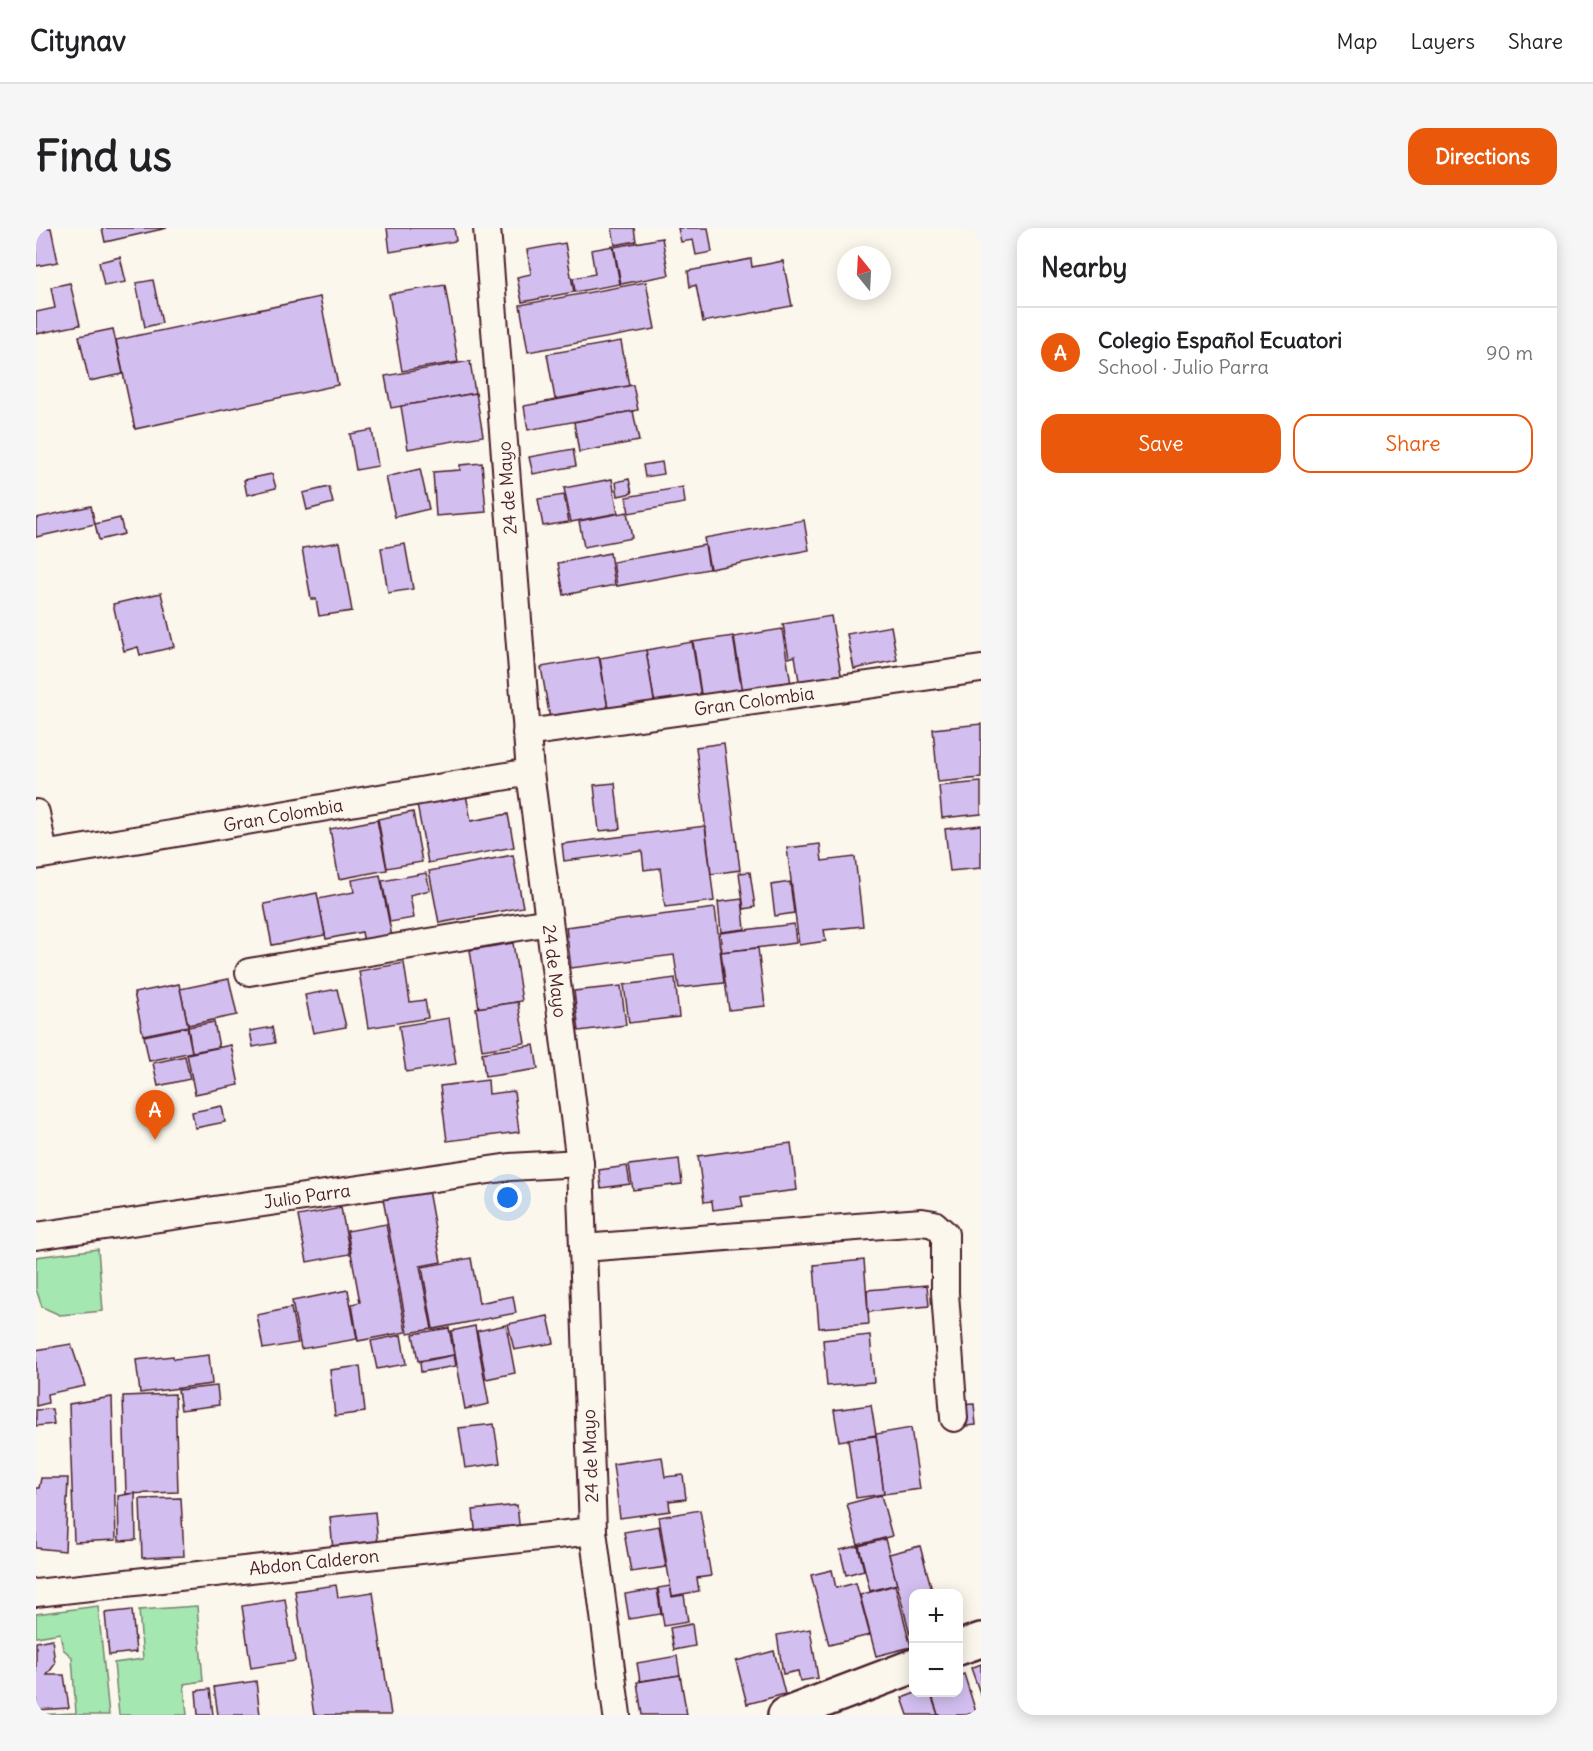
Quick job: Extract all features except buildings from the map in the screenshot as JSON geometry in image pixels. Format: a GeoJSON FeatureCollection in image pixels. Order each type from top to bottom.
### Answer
{"type":"FeatureCollection","features":[{"type":"Feature","properties":{"kind":"street","name":"24 de Mayo"},"geometry":{"type":"LineString","coordinates":[[487,228],[526,734],[580,1163],[593,1531],[617,1715]]}},
{"type":"Feature","properties":{"kind":"street","name":"Gran Colombia"},"geometry":{"type":"LineString","coordinates":[[526,734],[981,669]]}},
{"type":"Feature","properties":{"kind":"street","name":"Gran Colombia"},"geometry":{"type":"LineString","coordinates":[[40,855],[530,772]]}},
{"type":"Feature","properties":{"kind":"street"},"geometry":{"type":"LineString","coordinates":[[36,813],[40,855]]}},
{"type":"Feature","properties":{"kind":"street"},"geometry":{"type":"LineString","coordinates":[[249,972],[549,922]]}},
{"type":"Feature","properties":{"kind":"street","name":"Julio Parra"},"geometry":{"type":"LineString","coordinates":[[36,1236],[510,1167],[580,1163]]}},
{"type":"Feature","properties":{"kind":"street"},"geometry":{"type":"LineString","coordinates":[[583,1248],[922,1222],[934,1224],[945,1234],[945,1293],[954,1418]]}},
{"type":"Feature","properties":{"kind":"street","name":"Abdon Calderon"},"geometry":{"type":"LineString","coordinates":[[36,1593],[593,1531]]}},
{"type":"Feature","properties":{"kind":"street"},"geometry":{"type":"LineString","coordinates":[[963,1646],[981,1640]]}},
{"type":"Feature","properties":{"kind":"street"},"geometry":{"type":"LineString","coordinates":[[785,1715],[909,1668]]}},
{"type":"Feature","properties":{"kind":"green space"},"geometry":{"type":"Polygon","coordinates":[[[98,1249],[103,1311],[60,1315],[42,1307],[36,1289],[36,1257],[98,1249]]]}},
{"type":"Feature","properties":{"kind":"green space"},"geometry":{"type":"Polygon","coordinates":[[[98,1606],[109,1715],[36,1715],[76,1713],[72,1657],[63,1649],[60,1633],[36,1637],[36,1614],[98,1606]]]}},
{"type":"Feature","properties":{"kind":"green space"},"geometry":{"type":"Polygon","coordinates":[[[197,1606],[203,1681],[184,1684],[187,1715],[119,1715],[114,1663],[143,1659],[139,1610],[197,1606]]]}},
{"type":"Feature","properties":{"kind":"place","name":"Colegio Español Ecuatori"},"geometry":{"type":"Point","coordinates":[155,1140]}}]}
